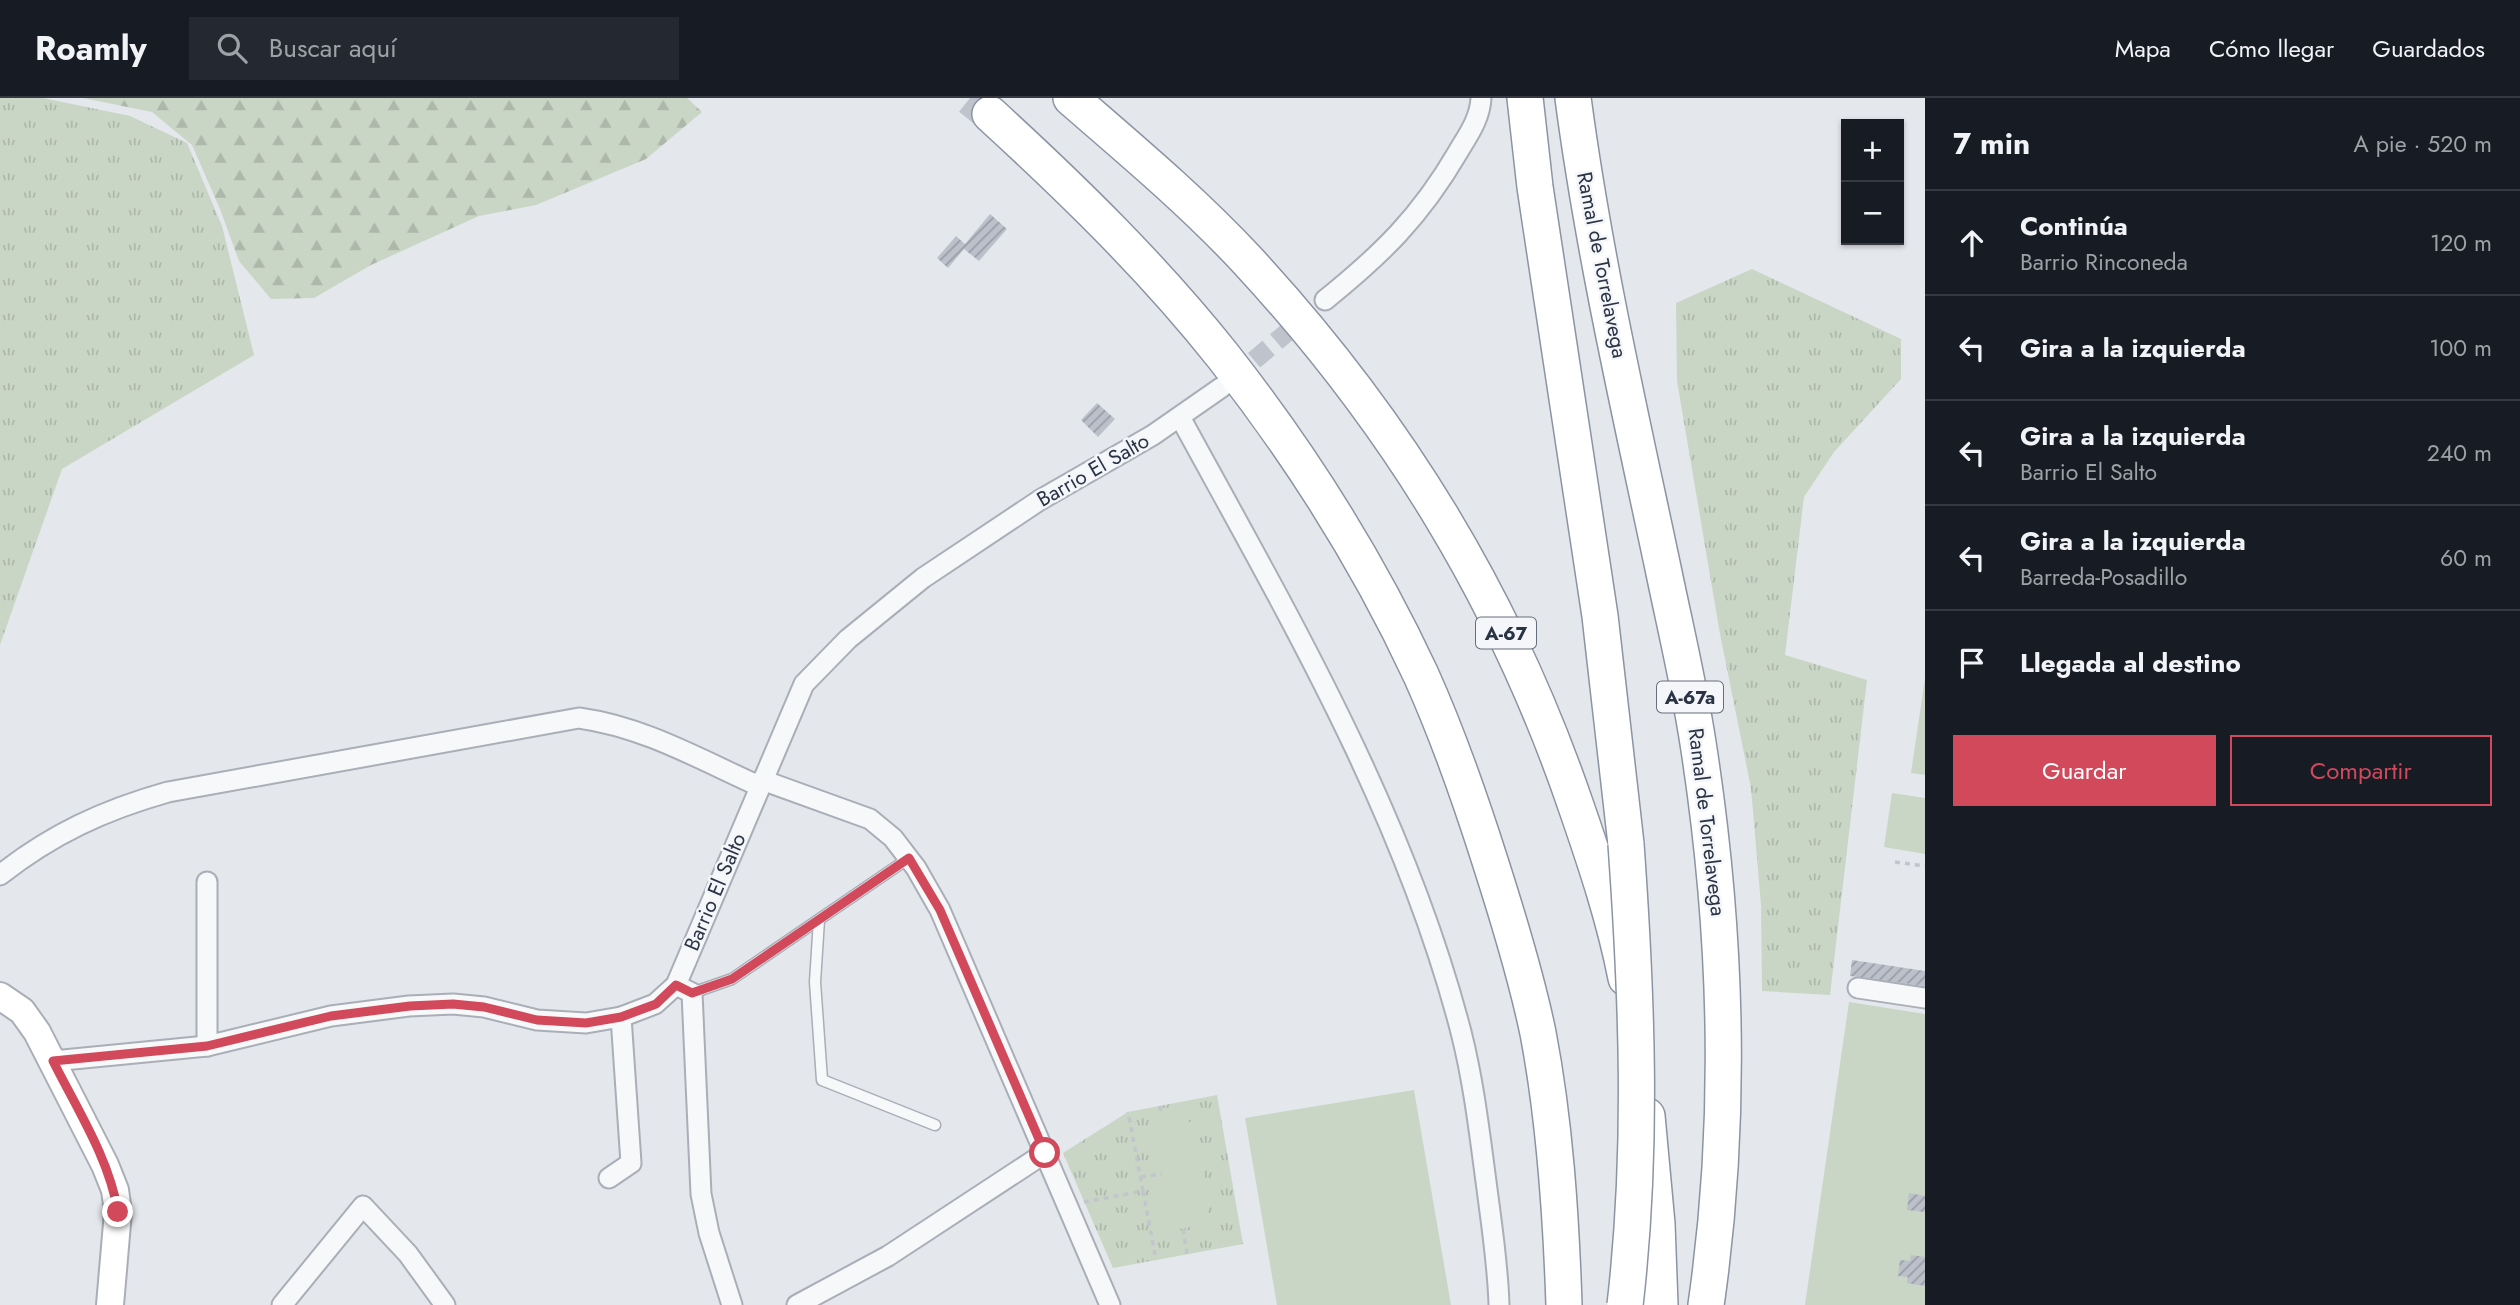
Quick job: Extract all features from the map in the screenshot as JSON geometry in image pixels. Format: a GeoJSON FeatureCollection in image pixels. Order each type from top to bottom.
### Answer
{"type":"FeatureCollection","features":[{"type":"Feature","properties":{"kind":"highway","name":"A-67"},"geometry":{"type":"LineString","coordinates":[[1070,98],[1191,205],[1246,260],[1311,333],[1358,393],[1426,489],[1459,542],[1499,618],[1563,768],[1588,841],[1624,970],[1643,1078],[1652,1155],[1660,1305]]}},
{"type":"Feature","properties":{"kind":"highway"},"geometry":{"type":"LineString","coordinates":[[1525,98],[1542,237],[1600,616],[1626,844],[1637,1069],[1635,1187],[1625,1305]]}},
{"type":"Feature","properties":{"kind":"highway","name":"Ramal de Torrelavega"},"geometry":{"type":"LineString","coordinates":[[1573,98],[1614,331],[1698,740],[1714,864],[1722,956],[1724,1062],[1718,1199],[1706,1305]]}},
{"type":"Feature","properties":{"kind":"highway"},"geometry":{"type":"LineString","coordinates":[[990,114],[1127,245],[1222,355],[1328,504],[1357,553],[1421,676],[1476,818],[1503,901],[1537,1030],[1553,1138],[1564,1305]]}},
{"type":"Feature","properties":{"kind":"street"},"geometry":{"type":"LineString","coordinates":[[1325,300],[1388,247],[1420,209],[1476,121],[1482,98]]}},
{"type":"Feature","properties":{"kind":"street","name":"Barrio El Salto"},"geometry":{"type":"LineString","coordinates":[[53,1061],[207,1046],[331,1016],[410,1006],[453,1004],[484,1007],[537,1020],[586,1023],[621,1017],[656,1004],[684,989],[760,783],[804,684],[848,639],[934,571],[1040,500],[1180,417],[1222,387]]}},
{"type":"Feature","properties":{"kind":"street"},"geometry":{"type":"LineString","coordinates":[[1180,417],[1314,663],[1372,783],[1427,922],[1462,1035],[1494,1245],[1499,1305]]}},
{"type":"Feature","properties":{"kind":"street"},"geometry":{"type":"LineString","coordinates":[[0,875],[32,849],[81,823],[132,802],[168,792],[579,718],[636,730],[760,783],[870,820],[893,838],[909,858],[940,910],[1110,1305]]}},
{"type":"Feature","properties":{"kind":"street"},"geometry":{"type":"LineString","coordinates":[[207,882],[207,1046]]}},
{"type":"Feature","properties":{"kind":"street"},"geometry":{"type":"LineString","coordinates":[[1858,988],[1925,998]]}},
{"type":"Feature","properties":{"kind":"street"},"geometry":{"type":"LineString","coordinates":[[684,989],[701,1194],[709,1233],[732,1305]]}},
{"type":"Feature","properties":{"kind":"street"},"geometry":{"type":"LineString","coordinates":[[0,996],[22,1011],[37,1032],[105,1165],[114,1190],[118,1212],[110,1305]]}},
{"type":"Feature","properties":{"kind":"street"},"geometry":{"type":"LineString","coordinates":[[609,1178],[631,1163],[621,1017]]}},
{"type":"Feature","properties":{"kind":"street"},"geometry":{"type":"LineString","coordinates":[[797,1305],[888,1256],[1045,1153]]}},
{"type":"Feature","properties":{"kind":"street"},"geometry":{"type":"LineString","coordinates":[[282,1305],[363,1206],[408,1254],[444,1305]]}},
{"type":"Feature","properties":{"kind":"lane"},"geometry":{"type":"LineString","coordinates":[[684,989],[732,979],[909,858]]}},
{"type":"Feature","properties":{"kind":"lane"},"geometry":{"type":"LineString","coordinates":[[819,920],[816,982],[822,1080],[935,1125]]}},
{"type":"Feature","properties":{"kind":"path"},"geometry":{"type":"LineString","coordinates":[[1895,862],[1925,866]]}},
{"type":"Feature","properties":{"kind":"path"},"geometry":{"type":"LineString","coordinates":[[1160,1106],[1162,1116]]}},
{"type":"Feature","properties":{"kind":"path"},"geometry":{"type":"LineString","coordinates":[[1128,1112],[1156,1260]]}},
{"type":"Feature","properties":{"kind":"path"},"geometry":{"type":"LineString","coordinates":[[1140,1177],[1162,1174]]}},
{"type":"Feature","properties":{"kind":"path"},"geometry":{"type":"LineString","coordinates":[[1068,1207],[1143,1191]]}},
{"type":"Feature","properties":{"kind":"path"},"geometry":{"type":"LineString","coordinates":[[1183,1229],[1187,1254]]}},
{"type":"Feature","properties":{"kind":"green space"},"geometry":{"type":"Polygon","coordinates":[[[0,98],[43,98],[130,116],[187,143],[222,226],[254,355],[62,469],[0,645],[0,98]]]}},
{"type":"Feature","properties":{"kind":"green space"},"geometry":{"type":"Polygon","coordinates":[[[83,98],[687,98],[702,112],[646,159],[536,205],[479,216],[371,265],[314,298],[271,299],[239,261],[192,145],[152,112],[83,98]]]}},
{"type":"Feature","properties":{"kind":"green space"},"geometry":{"type":"Polygon","coordinates":[[[1752,269],[1901,339],[1901,379],[1834,452],[1804,497],[1785,655],[1867,680],[1830,995],[1762,991],[1761,905],[1751,788],[1720,634],[1677,381],[1676,303],[1752,269]]]}},
{"type":"Feature","properties":{"kind":"green space"},"geometry":{"type":"Polygon","coordinates":[[[1925,678],[1925,775],[1911,773],[1925,678]]]}},
{"type":"Feature","properties":{"kind":"green space"},"geometry":{"type":"Polygon","coordinates":[[[1892,793],[1925,798],[1925,854],[1884,847],[1892,793]]]}},
{"type":"Feature","properties":{"kind":"green space"},"geometry":{"type":"Polygon","coordinates":[[[1849,1002],[1925,1014],[1925,1305],[1805,1305],[1849,1002]]]}},
{"type":"Feature","properties":{"kind":"green space"},"geometry":{"type":"Polygon","coordinates":[[[1414,1090],[1451,1305],[1277,1305],[1245,1118],[1414,1090]]]}},
{"type":"Feature","properties":{"kind":"green space"},"geometry":{"type":"Polygon","coordinates":[[[1217,1095],[1243,1244],[1113,1268],[1063,1153],[1128,1112],[1217,1095]]]}},
{"type":"Feature","properties":{"kind":"green space"},"geometry":{"type":"Polygon","coordinates":[[[1182,1114],[1197,1130],[1210,1206],[1200,1224],[1183,1229],[1168,1226],[1157,1215],[1146,1137],[1150,1124],[1162,1116],[1182,1114]]]}},
{"type":"Feature","properties":{"kind":"building"},"geometry":{"type":"Polygon","coordinates":[[[990,214],[1007,229],[979,261],[964,249],[948,268],[937,258],[956,236],[965,244],[990,214]]]}},
{"type":"Feature","properties":{"kind":"building"},"geometry":{"type":"Polygon","coordinates":[[[1097,403],[1115,419],[1098,437],[1081,420],[1097,403]]]}},
{"type":"Feature","properties":{"kind":"building"},"geometry":{"type":"Polygon","coordinates":[[[1852,960],[1925,971],[1925,986],[1850,976],[1852,960]]]}},
{"type":"Feature","properties":{"kind":"building"},"geometry":{"type":"Polygon","coordinates":[[[1909,1193],[1925,1196],[1925,1212],[1907,1210],[1909,1193]]]}},
{"type":"Feature","properties":{"kind":"building"},"geometry":{"type":"Polygon","coordinates":[[[1911,1255],[1925,1257],[1925,1286],[1907,1283],[1908,1277],[1898,1276],[1900,1260],[1910,1261],[1911,1255]]]}},
{"type":"Feature","properties":{"kind":"tunnel"},"geometry":{"type":"LineString","coordinates":[[970,98],[990,114]]}},
{"type":"Feature","properties":{"kind":"tunnel"},"geometry":{"type":"LineString","coordinates":[[1232,379],[1325,300]]}},
{"type":"Feature","properties":{"kind":"route"},"geometry":{"type":"LineString","coordinates":[[118,1212],[105,1165],[53,1061],[207,1046],[331,1016],[410,1006],[453,1004],[484,1007],[537,1020],[586,1023],[621,1017],[656,1004],[676,985],[692,993],[732,979],[909,858],[940,910],[1045,1153]]}}]}
